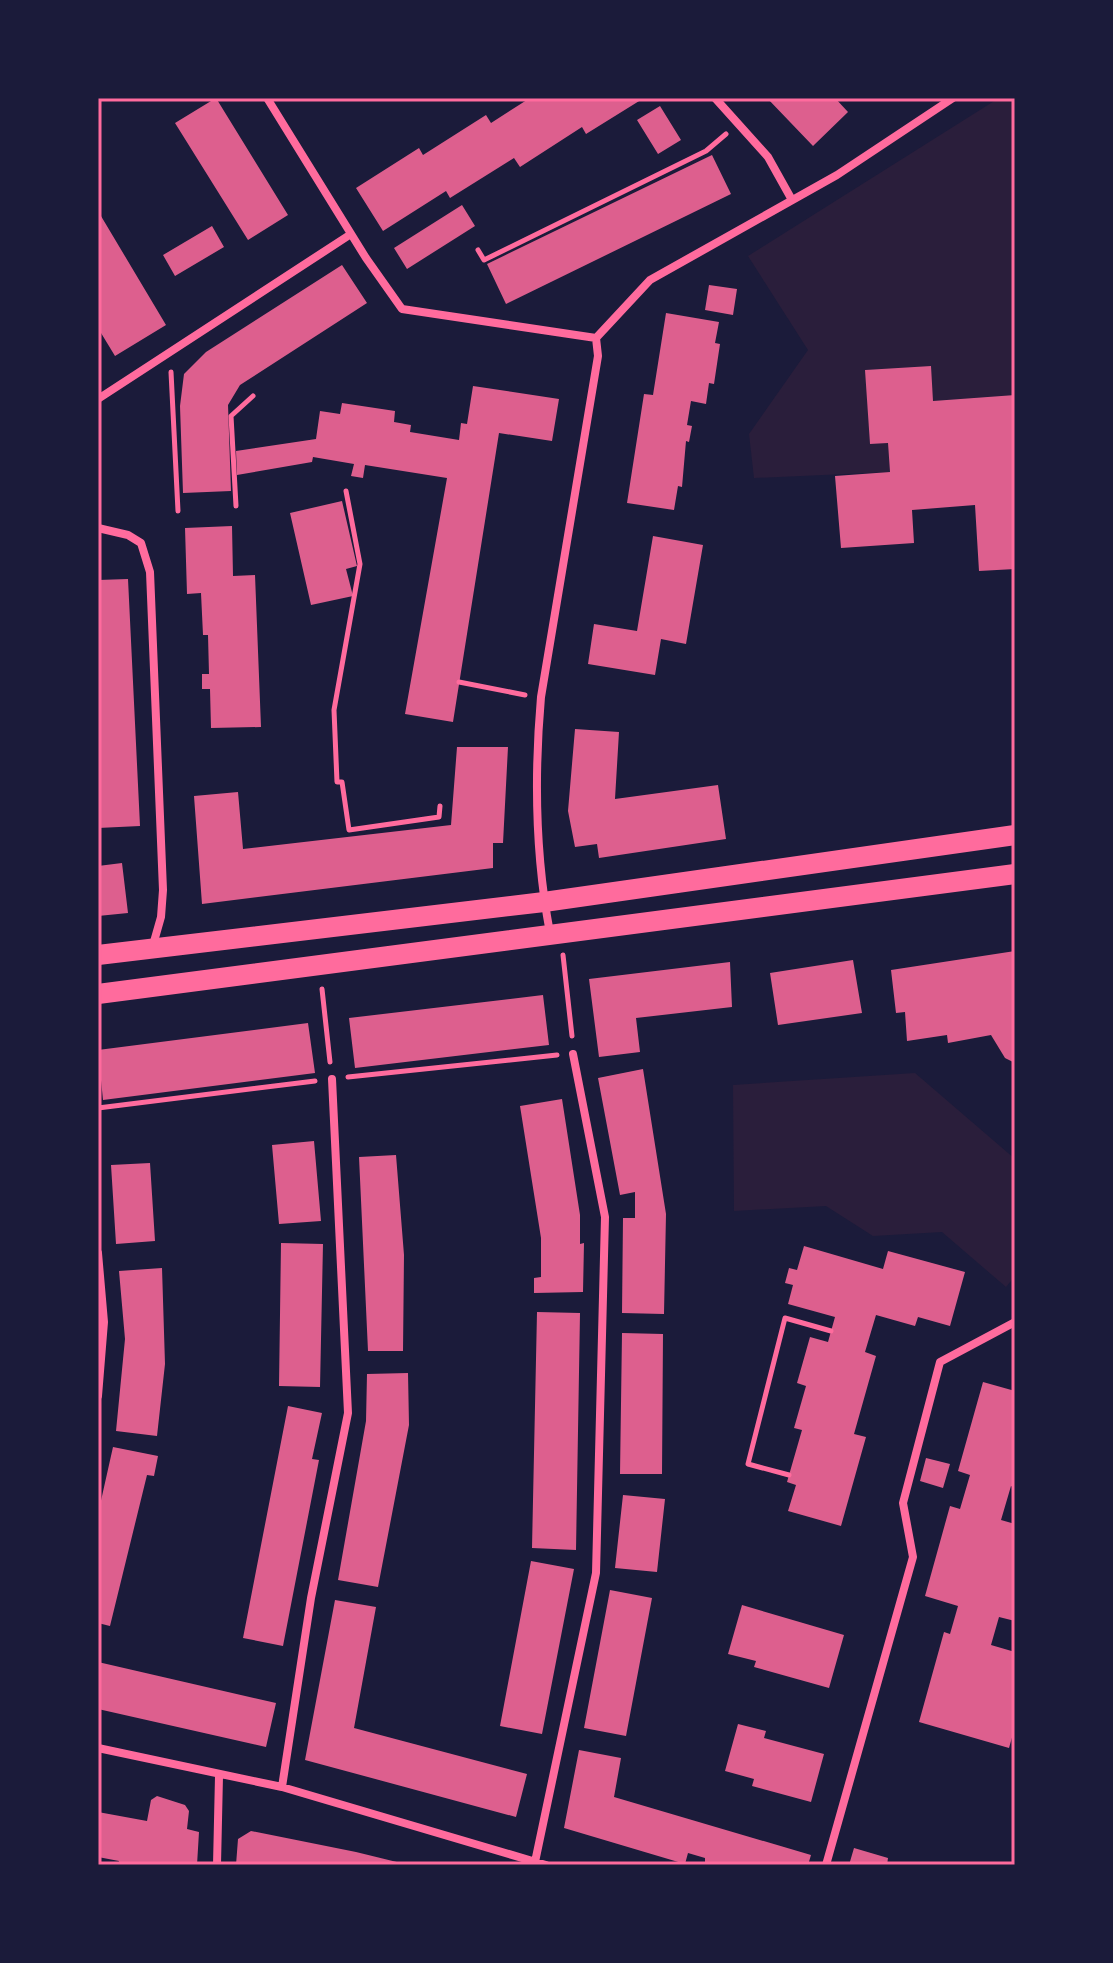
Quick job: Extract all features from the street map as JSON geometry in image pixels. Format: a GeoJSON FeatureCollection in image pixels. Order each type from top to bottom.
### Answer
{"type":"FeatureCollection","features":[{"type":"Feature","properties":{"kind":"main road"},"geometry":{"type":"LineString","coordinates":[[98,955],[544,902],[1015,835]]}},
{"type":"Feature","properties":{"kind":"main road"},"geometry":{"type":"LineString","coordinates":[[98,994],[1015,874]]}},
{"type":"Feature","properties":{"kind":"street"},"geometry":{"type":"LineString","coordinates":[[267,98],[351,234],[402,309],[596,338]]}},
{"type":"Feature","properties":{"kind":"street"},"geometry":{"type":"LineString","coordinates":[[715,98],[768,157],[792,200]]}},
{"type":"Feature","properties":{"kind":"street"},"geometry":{"type":"LineString","coordinates":[[551,934],[544,902],[536,819],[541,697],[598,356],[596,338],[650,280],[837,175],[953,98]]}},
{"type":"Feature","properties":{"kind":"street"},"geometry":{"type":"LineString","coordinates":[[98,399],[351,234]]}},
{"type":"Feature","properties":{"kind":"street"},"geometry":{"type":"LineString","coordinates":[[98,528],[128,535],[141,543],[150,572],[163,890],[161,917],[151,949]]}},
{"type":"Feature","properties":{"kind":"street"},"geometry":{"type":"LineString","coordinates":[[535,1862],[596,1573],[605,1217],[573,1054]]}},
{"type":"Feature","properties":{"kind":"street"},"geometry":{"type":"LineString","coordinates":[[282,1787],[311,1598],[348,1413],[332,1079]]}},
{"type":"Feature","properties":{"kind":"street"},"geometry":{"type":"LineString","coordinates":[[98,1253],[104,1322],[98,1396]]}},
{"type":"Feature","properties":{"kind":"street"},"geometry":{"type":"LineString","coordinates":[[826,1865],[913,1557],[903,1503],[940,1362],[1015,1322]]}},
{"type":"Feature","properties":{"kind":"street"},"geometry":{"type":"LineString","coordinates":[[98,1748],[282,1787],[546,1865]]}},
{"type":"Feature","properties":{"kind":"street"},"geometry":{"type":"LineString","coordinates":[[217,1865],[219,1776]]}},
{"type":"Feature","properties":{"kind":"path"},"geometry":{"type":"LineString","coordinates":[[478,250],[484,260],[706,151],[739,123]]}},
{"type":"Feature","properties":{"kind":"path"},"geometry":{"type":"LineString","coordinates":[[163,356],[173,377],[178,511]]}},
{"type":"Feature","properties":{"kind":"path"},"geometry":{"type":"LineString","coordinates":[[236,506],[231,416],[253,396]]}},
{"type":"Feature","properties":{"kind":"path"},"geometry":{"type":"LineString","coordinates":[[346,491],[360,564],[334,710],[337,782],[342,782],[349,830],[439,817],[440,806]]}},
{"type":"Feature","properties":{"kind":"path"},"geometry":{"type":"LineString","coordinates":[[459,682],[541,697]]}},
{"type":"Feature","properties":{"kind":"path"},"geometry":{"type":"LineString","coordinates":[[98,1108],[573,1054],[562,954]]}},
{"type":"Feature","properties":{"kind":"path"},"geometry":{"type":"LineString","coordinates":[[322,986],[332,1079]]}},
{"type":"Feature","properties":{"kind":"path"},"geometry":{"type":"LineString","coordinates":[[789,1475],[748,1464],[785,1318],[831,1331]]}},
{"type":"Feature","properties":{"kind":"shaded area"},"geometry":{"type":"Polygon","coordinates":[[[999,98],[1015,98],[1015,395],[933,401],[930,366],[866,370],[870,444],[888,443],[890,472],[754,478],[749,434],[808,350],[748,256],[999,98]]]}},
{"type":"Feature","properties":{"kind":"shaded area"},"geometry":{"type":"Polygon","coordinates":[[[915,1073],[1015,1159],[1015,1276],[1006,1287],[942,1232],[873,1236],[826,1206],[734,1211],[733,1085],[915,1073]]]}},
{"type":"Feature","properties":{"kind":"building"},"geometry":{"type":"Polygon","coordinates":[[[216,98],[288,215],[248,240],[175,123],[216,98]]]}},
{"type":"Feature","properties":{"kind":"building"},"geometry":{"type":"Polygon","coordinates":[[[530,98],[644,98],[586,134],[582,127],[520,167],[514,158],[450,198],[446,191],[383,231],[356,188],[419,148],[423,155],[486,115],[491,123],[530,98]]]}},
{"type":"Feature","properties":{"kind":"building"},"geometry":{"type":"Polygon","coordinates":[[[767,98],[835,98],[848,112],[813,146],[767,98]]]}},
{"type":"Feature","properties":{"kind":"building"},"geometry":{"type":"Polygon","coordinates":[[[660,106],[681,140],[658,154],[637,120],[660,106]]]}},
{"type":"Feature","properties":{"kind":"building"},"geometry":{"type":"Polygon","coordinates":[[[712,155],[731,194],[506,304],[487,264],[712,155]]]}},
{"type":"Feature","properties":{"kind":"building"},"geometry":{"type":"Polygon","coordinates":[[[462,205],[475,226],[407,269],[394,248],[462,205]]]}},
{"type":"Feature","properties":{"kind":"building"},"geometry":{"type":"Polygon","coordinates":[[[98,211],[166,325],[115,356],[98,328],[98,211]]]}},
{"type":"Feature","properties":{"kind":"building"},"geometry":{"type":"Polygon","coordinates":[[[212,226],[224,247],[175,276],[163,255],[212,226]]]}},
{"type":"Feature","properties":{"kind":"building"},"geometry":{"type":"Polygon","coordinates":[[[342,265],[367,303],[240,385],[228,405],[231,491],[183,493],[180,406],[184,374],[206,352],[342,265]]]}},
{"type":"Feature","properties":{"kind":"building"},"geometry":{"type":"Polygon","coordinates":[[[709,285],[737,289],[733,315],[705,310],[709,285]]]}},
{"type":"Feature","properties":{"kind":"building"},"geometry":{"type":"Polygon","coordinates":[[[666,313],[719,322],[715,343],[720,344],[714,384],[709,383],[706,404],[691,401],[687,425],[692,426],[689,442],[686,441],[682,487],[678,486],[674,510],[627,503],[644,394],[653,395],[666,313]]]}},
{"type":"Feature","properties":{"kind":"building"},"geometry":{"type":"Polygon","coordinates":[[[931,366],[933,401],[1015,395],[1015,569],[979,571],[975,505],[912,510],[914,543],[841,548],[835,476],[890,472],[888,443],[870,444],[865,370],[931,366]]]}},
{"type":"Feature","properties":{"kind":"building"},"geometry":{"type":"Polygon","coordinates":[[[473,386],[559,399],[552,441],[499,433],[453,722],[405,714],[447,478],[365,465],[363,478],[351,476],[354,464],[313,457],[312,462],[237,475],[236,451],[316,439],[320,411],[340,414],[342,403],[395,411],[394,422],[411,425],[410,432],[459,440],[461,423],[467,424],[473,386]]]}},
{"type":"Feature","properties":{"kind":"building"},"geometry":{"type":"Polygon","coordinates":[[[342,501],[357,566],[346,569],[353,596],[311,605],[290,513],[342,501]]]}},
{"type":"Feature","properties":{"kind":"building"},"geometry":{"type":"Polygon","coordinates":[[[232,526],[233,576],[255,575],[261,727],[211,728],[210,689],[202,689],[202,674],[209,674],[208,635],[203,635],[201,593],[187,594],[185,528],[232,526]]]}},
{"type":"Feature","properties":{"kind":"building"},"geometry":{"type":"Polygon","coordinates":[[[653,536],[703,545],[686,644],[661,639],[655,675],[588,664],[594,624],[637,631],[653,536]]]}},
{"type":"Feature","properties":{"kind":"building"},"geometry":{"type":"Polygon","coordinates":[[[128,579],[140,826],[98,828],[98,580],[128,579]]]}},
{"type":"Feature","properties":{"kind":"building"},"geometry":{"type":"Polygon","coordinates":[[[575,729],[619,732],[615,799],[718,785],[726,839],[599,858],[597,844],[575,847],[568,811],[575,729]]]}},
{"type":"Feature","properties":{"kind":"building"},"geometry":{"type":"Polygon","coordinates":[[[457,747],[508,747],[503,843],[493,843],[493,868],[202,904],[194,796],[238,792],[243,849],[451,825],[457,747]]]}},
{"type":"Feature","properties":{"kind":"building"},"geometry":{"type":"Polygon","coordinates":[[[122,863],[128,913],[98,916],[98,866],[122,863]]]}},
{"type":"Feature","properties":{"kind":"building"},"geometry":{"type":"Polygon","coordinates":[[[1015,951],[1015,1063],[1005,1058],[991,1035],[948,1043],[947,1035],[907,1041],[905,1012],[896,1013],[891,970],[1015,951]]]}},
{"type":"Feature","properties":{"kind":"building"},"geometry":{"type":"Polygon","coordinates":[[[853,960],[862,1013],[778,1025],[770,973],[853,960]]]}},
{"type":"Feature","properties":{"kind":"building"},"geometry":{"type":"Polygon","coordinates":[[[730,962],[732,1007],[636,1018],[640,1052],[599,1057],[589,979],[730,962]]]}},
{"type":"Feature","properties":{"kind":"building"},"geometry":{"type":"Polygon","coordinates":[[[543,995],[549,1045],[355,1068],[349,1018],[543,995]]]}},
{"type":"Feature","properties":{"kind":"building"},"geometry":{"type":"Polygon","coordinates":[[[308,1023],[315,1073],[103,1100],[98,1050],[308,1023]]]}},
{"type":"Feature","properties":{"kind":"building"},"geometry":{"type":"Polygon","coordinates":[[[643,1069],[666,1214],[664,1314],[622,1313],[623,1218],[635,1218],[635,1192],[620,1195],[598,1078],[643,1069]]]}},
{"type":"Feature","properties":{"kind":"building"},"geometry":{"type":"Polygon","coordinates":[[[562,1099],[580,1215],[580,1244],[584,1243],[583,1292],[534,1293],[534,1278],[541,1277],[541,1238],[520,1106],[562,1099]]]}},
{"type":"Feature","properties":{"kind":"building"},"geometry":{"type":"Polygon","coordinates":[[[314,1141],[321,1221],[279,1224],[272,1145],[314,1141]]]}},
{"type":"Feature","properties":{"kind":"building"},"geometry":{"type":"Polygon","coordinates":[[[396,1155],[404,1255],[403,1351],[368,1351],[359,1157],[396,1155]]]}},
{"type":"Feature","properties":{"kind":"building"},"geometry":{"type":"Polygon","coordinates":[[[150,1163],[155,1241],[116,1244],[111,1165],[150,1163]]]}},
{"type":"Feature","properties":{"kind":"building"},"geometry":{"type":"Polygon","coordinates":[[[281,1243],[323,1244],[320,1387],[279,1386],[281,1243]]]}},
{"type":"Feature","properties":{"kind":"building"},"geometry":{"type":"Polygon","coordinates":[[[804,1246],[883,1269],[888,1251],[965,1272],[950,1326],[918,1317],[915,1326],[876,1315],[865,1352],[876,1356],[854,1434],[866,1437],[841,1526],[788,1511],[796,1485],[787,1482],[802,1430],[794,1428],[806,1386],[797,1383],[810,1337],[828,1342],[835,1317],[788,1304],[793,1285],[785,1283],[789,1268],[797,1270],[804,1246]]]}},
{"type":"Feature","properties":{"kind":"building"},"geometry":{"type":"Polygon","coordinates":[[[162,1268],[165,1364],[157,1436],[116,1431],[125,1339],[119,1271],[162,1268]]]}},
{"type":"Feature","properties":{"kind":"building"},"geometry":{"type":"Polygon","coordinates":[[[537,1312],[580,1313],[576,1550],[532,1548],[537,1312]]]}},
{"type":"Feature","properties":{"kind":"building"},"geometry":{"type":"Polygon","coordinates":[[[622,1333],[663,1334],[662,1474],[620,1474],[622,1333]]]}},
{"type":"Feature","properties":{"kind":"building"},"geometry":{"type":"Polygon","coordinates":[[[408,1373],[409,1425],[378,1587],[338,1580],[366,1421],[367,1374],[408,1373]]]}},
{"type":"Feature","properties":{"kind":"building"},"geometry":{"type":"Polygon","coordinates":[[[983,1382],[1015,1391],[1015,1488],[1011,1486],[1001,1520],[1015,1524],[1015,1621],[999,1617],[991,1645],[1015,1652],[1015,1727],[1009,1748],[919,1722],[944,1632],[950,1634],[958,1606],[925,1596],[950,1506],[960,1509],[970,1475],[958,1471],[983,1382]]]}},
{"type":"Feature","properties":{"kind":"building"},"geometry":{"type":"Polygon","coordinates":[[[288,1406],[322,1413],[312,1459],[319,1460],[283,1646],[243,1638],[288,1406]]]}},
{"type":"Feature","properties":{"kind":"building"},"geometry":{"type":"Polygon","coordinates":[[[113,1447],[158,1456],[154,1476],[147,1475],[110,1626],[98,1623],[98,1514],[113,1447]]]}},
{"type":"Feature","properties":{"kind":"building"},"geometry":{"type":"Polygon","coordinates":[[[926,1458],[950,1464],[943,1488],[920,1481],[926,1458]]]}},
{"type":"Feature","properties":{"kind":"building"},"geometry":{"type":"Polygon","coordinates":[[[623,1495],[665,1499],[657,1572],[615,1568],[623,1495]]]}},
{"type":"Feature","properties":{"kind":"building"},"geometry":{"type":"Polygon","coordinates":[[[531,1561],[574,1569],[542,1734],[500,1726],[531,1561]]]}},
{"type":"Feature","properties":{"kind":"building"},"geometry":{"type":"Polygon","coordinates":[[[610,1590],[652,1598],[626,1736],[584,1728],[610,1590]]]}},
{"type":"Feature","properties":{"kind":"building"},"geometry":{"type":"Polygon","coordinates":[[[335,1600],[376,1607],[354,1728],[527,1774],[516,1817],[305,1760],[335,1600]]]}},
{"type":"Feature","properties":{"kind":"building"},"geometry":{"type":"Polygon","coordinates":[[[742,1605],[844,1635],[829,1688],[754,1667],[756,1661],[728,1654],[742,1605]]]}},
{"type":"Feature","properties":{"kind":"building"},"geometry":{"type":"Polygon","coordinates":[[[98,1662],[276,1703],[266,1747],[98,1709],[98,1662]]]}},
{"type":"Feature","properties":{"kind":"building"},"geometry":{"type":"Polygon","coordinates":[[[738,1724],[766,1731],[764,1738],[824,1754],[811,1802],[752,1786],[754,1779],[725,1771],[738,1724]]]}},
{"type":"Feature","properties":{"kind":"building"},"geometry":{"type":"Polygon","coordinates":[[[579,1750],[621,1758],[614,1797],[811,1855],[808,1865],[705,1865],[705,1858],[688,1853],[685,1864],[564,1828],[579,1750]]]}},
{"type":"Feature","properties":{"kind":"building"},"geometry":{"type":"Polygon","coordinates":[[[157,1796],[185,1805],[189,1811],[187,1829],[199,1832],[197,1865],[118,1865],[119,1861],[98,1857],[98,1812],[147,1821],[151,1800],[157,1796]]]}},
{"type":"Feature","properties":{"kind":"building"},"geometry":{"type":"Polygon","coordinates":[[[251,1831],[409,1865],[236,1865],[238,1839],[251,1831]]]}},
{"type":"Feature","properties":{"kind":"building"},"geometry":{"type":"Polygon","coordinates":[[[854,1848],[888,1858],[887,1865],[849,1865],[854,1848]]]}}]}
